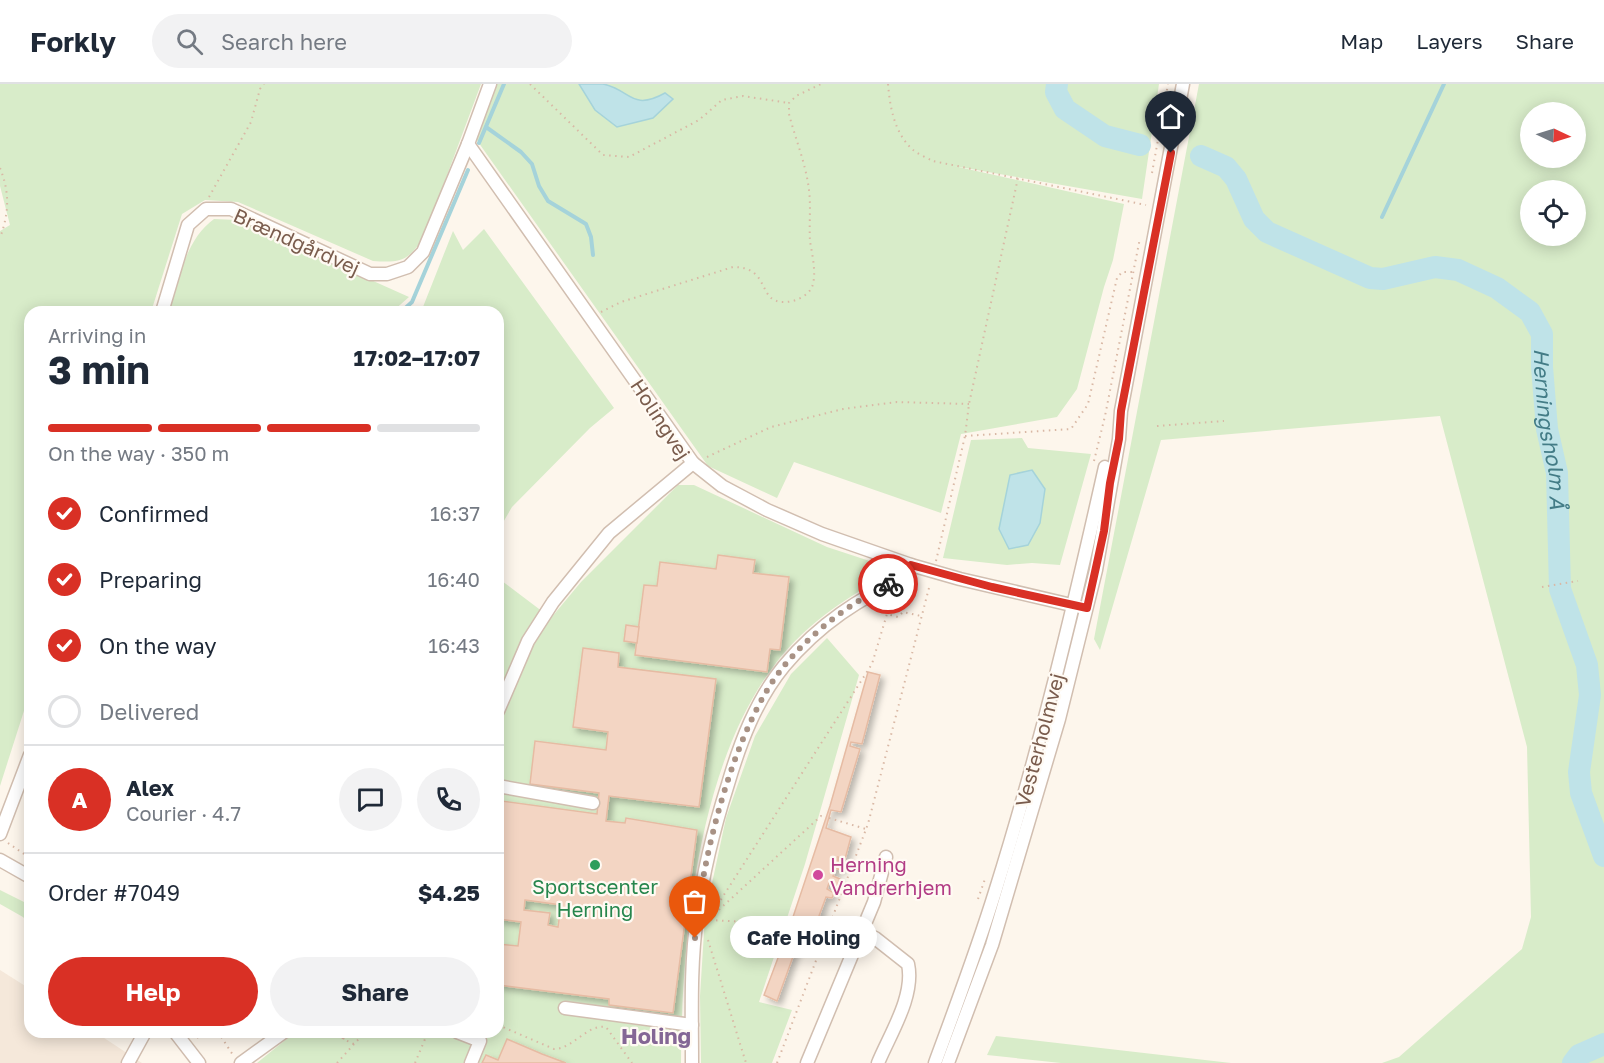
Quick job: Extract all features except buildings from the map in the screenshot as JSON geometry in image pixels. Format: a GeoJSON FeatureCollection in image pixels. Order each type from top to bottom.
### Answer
{"type":"FeatureCollection","features":[{"type":"Feature","properties":{"kind":"street","name":"Brændgårdvej"},"geometry":{"type":"LineString","coordinates":[[164,306],[188,225],[206,208],[231,209],[370,274],[387,274],[408,267],[423,252],[490,84]]}},
{"type":"Feature","properties":{"kind":"street","name":"Vesterholmvej"},"geometry":{"type":"LineString","coordinates":[[948,1063],[992,945],[1014,873],[1059,718],[1087,608],[1104,531],[1110,483],[1119,439],[1121,411],[1183,84]]}},
{"type":"Feature","properties":{"kind":"street","name":"Holingvej"},"geometry":{"type":"LineString","coordinates":[[468,144],[693,464],[609,533],[553,602],[528,641],[504,697]]}},
{"type":"Feature","properties":{"kind":"street","name":"Vesterholmvej"},"geometry":{"type":"LineString","coordinates":[[934,1063],[994,894],[1025,793],[1074,605],[1111,438],[1121,411]]}},
{"type":"Feature","properties":{"kind":"street"},"geometry":{"type":"LineString","coordinates":[[693,464],[722,486],[767,510],[822,534],[911,565],[992,587],[1087,608]]}},
{"type":"Feature","properties":{"kind":"street"},"geometry":{"type":"LineString","coordinates":[[692,1063],[691,998],[697,918],[707,861],[737,754],[756,708],[784,666],[815,634],[849,606],[908,575],[911,565]]}},
{"type":"Feature","properties":{"kind":"street"},"geometry":{"type":"LineString","coordinates":[[0,834],[24,770]]}},
{"type":"Feature","properties":{"kind":"street"},"geometry":{"type":"LineString","coordinates":[[504,787],[593,803]]}},
{"type":"Feature","properties":{"kind":"street"},"geometry":{"type":"LineString","coordinates":[[807,1063],[876,897],[886,857]]}},
{"type":"Feature","properties":{"kind":"street"},"geometry":{"type":"LineString","coordinates":[[0,860],[24,874]]}},
{"type":"Feature","properties":{"kind":"street"},"geometry":{"type":"LineString","coordinates":[[862,932],[874,938],[908,964],[911,976],[909,990],[878,1063]]}},
{"type":"Feature","properties":{"kind":"street"},"geometry":{"type":"LineString","coordinates":[[565,1008],[692,1025]]}},
{"type":"Feature","properties":{"kind":"street"},"geometry":{"type":"LineString","coordinates":[[128,1063],[142,1038]]}},
{"type":"Feature","properties":{"kind":"street"},"geometry":{"type":"LineString","coordinates":[[180,1038],[199,1063]]}},
{"type":"Feature","properties":{"kind":"street"},"geometry":{"type":"LineString","coordinates":[[239,1063],[275,1038]]}},
{"type":"Feature","properties":{"kind":"street"},"geometry":{"type":"LineString","coordinates":[[471,1063],[480,1041],[472,1038]]}},
{"type":"Feature","properties":{"kind":"path"},"geometry":{"type":"LineString","coordinates":[[206,208],[210,195],[251,122],[260,89],[264,84]]}},
{"type":"Feature","properties":{"kind":"path"},"geometry":{"type":"LineString","coordinates":[[530,84],[603,155],[629,157],[699,120],[722,100],[743,96],[789,103]]}},
{"type":"Feature","properties":{"kind":"path"},"geometry":{"type":"LineString","coordinates":[[591,316],[621,302],[733,267],[744,267],[757,274],[766,294],[773,300],[783,303],[804,296],[812,286],[814,273],[809,231],[808,189],[789,114],[789,103],[796,96],[821,84]]}},
{"type":"Feature","properties":{"kind":"path"},"geometry":{"type":"LineString","coordinates":[[888,84],[891,111],[899,131],[913,149],[933,161],[1146,205]]}},
{"type":"Feature","properties":{"kind":"path"},"geometry":{"type":"LineString","coordinates":[[1150,183],[1168,84]]}},
{"type":"Feature","properties":{"kind":"path"},"geometry":{"type":"LineString","coordinates":[[0,168],[8,195],[7,220],[0,238]]}},
{"type":"Feature","properties":{"kind":"path"},"geometry":{"type":"LineString","coordinates":[[777,1063],[866,829],[934,571],[965,436],[969,404],[1018,178]]}},
{"type":"Feature","properties":{"kind":"path"},"geometry":{"type":"LineString","coordinates":[[1094,462],[1140,238]]}},
{"type":"Feature","properties":{"kind":"path"},"geometry":{"type":"LineString","coordinates":[[965,436],[1071,429],[1088,404],[1117,278],[1122,273],[1133,272]]}},
{"type":"Feature","properties":{"kind":"path"},"geometry":{"type":"LineString","coordinates":[[693,464],[771,427],[843,409],[897,402],[969,404]]}},
{"type":"Feature","properties":{"kind":"path"},"geometry":{"type":"LineString","coordinates":[[1157,426],[1224,421]]}},
{"type":"Feature","properties":{"kind":"path"},"geometry":{"type":"LineString","coordinates":[[1542,587],[1578,581]]}},
{"type":"Feature","properties":{"kind":"path"},"geometry":{"type":"LineString","coordinates":[[707,920],[872,664],[887,614],[898,617],[903,612],[921,616]]}},
{"type":"Feature","properties":{"kind":"path"},"geometry":{"type":"LineString","coordinates":[[707,920],[821,816],[825,817]]}},
{"type":"Feature","properties":{"kind":"path"},"geometry":{"type":"LineString","coordinates":[[829,818],[866,829]]}},
{"type":"Feature","properties":{"kind":"path"},"geometry":{"type":"LineString","coordinates":[[0,839],[24,853]]}},
{"type":"Feature","properties":{"kind":"path"},"geometry":{"type":"LineString","coordinates":[[977,903],[988,869]]}},
{"type":"Feature","properties":{"kind":"path"},"geometry":{"type":"LineString","coordinates":[[844,885],[876,897]]}},
{"type":"Feature","properties":{"kind":"path"},"geometry":{"type":"LineString","coordinates":[[707,920],[790,926]]}},
{"type":"Feature","properties":{"kind":"path"},"geometry":{"type":"LineString","coordinates":[[812,933],[825,937]]}},
{"type":"Feature","properties":{"kind":"path"},"geometry":{"type":"LineString","coordinates":[[707,937],[746,1063]]}},
{"type":"Feature","properties":{"kind":"path"},"geometry":{"type":"LineString","coordinates":[[504,1028],[554,1049],[562,1049],[595,1028],[606,1027],[632,1063]]}},
{"type":"Feature","properties":{"kind":"path"},"geometry":{"type":"LineString","coordinates":[[222,1038],[239,1063]]}},
{"type":"Feature","properties":{"kind":"path"},"geometry":{"type":"LineString","coordinates":[[337,1063],[360,1038]]}},
{"type":"Feature","properties":{"kind":"path"},"geometry":{"type":"LineString","coordinates":[[415,1063],[425,1038]]}},
{"type":"Feature","properties":{"kind":"path"},"geometry":{"type":"LineString","coordinates":[[343,1039],[354,1044]]}},
{"type":"Feature","properties":{"kind":"shaded area"},"geometry":{"type":"Polygon","coordinates":[[[0,970],[24,985],[24,1038],[104,1038],[142,1063],[0,1063],[0,970]]]}},
{"type":"Feature","properties":{"kind":"green space"},"geometry":{"type":"Polygon","coordinates":[[[0,84],[481,84],[424,237],[403,259],[373,261],[238,202],[205,200],[182,214],[153,306],[24,306],[24,711],[0,786],[0,231],[10,225],[0,186],[0,84]]]}},
{"type":"Feature","properties":{"kind":"green space"},"geometry":{"type":"Polygon","coordinates":[[[494,84],[1159,84],[1142,199],[954,166],[1124,204],[1113,260],[1077,389],[1057,417],[961,434],[941,513],[794,462],[777,498],[708,466],[476,139],[494,84]]]}},
{"type":"Feature","properties":{"kind":"green space"},"geometry":{"type":"Polygon","coordinates":[[[1199,84],[1604,84],[1604,1063],[1382,1063],[1399,1057],[1522,949],[1531,917],[1527,747],[1440,416],[1161,440],[1100,650],[1094,639],[1199,84]]]}},
{"type":"Feature","properties":{"kind":"green space"},"geometry":{"type":"Polygon","coordinates":[[[214,219],[237,220],[409,297],[399,306],[171,306],[184,261],[204,228],[214,219]]]}},
{"type":"Feature","properties":{"kind":"green space"},"geometry":{"type":"Polygon","coordinates":[[[484,229],[614,408],[590,428],[512,507],[504,521],[504,306],[423,306],[453,231],[463,250],[484,229]]]}},
{"type":"Feature","properties":{"kind":"green space"},"geometry":{"type":"Polygon","coordinates":[[[1022,438],[1028,448],[1091,454],[1060,565],[1032,563],[1007,565],[943,558],[971,440],[1022,438]]]}},
{"type":"Feature","properties":{"kind":"green space"},"geometry":{"type":"Polygon","coordinates":[[[678,485],[694,485],[827,547],[897,570],[832,610],[802,634],[776,663],[749,704],[728,751],[711,801],[699,854],[685,962],[681,1063],[257,1063],[288,1038],[504,1038],[504,583],[551,618],[581,582],[678,485]]]}},
{"type":"Feature","properties":{"kind":"green space"},"geometry":{"type":"Polygon","coordinates":[[[827,638],[859,675],[805,864],[759,1002],[792,1010],[772,1063],[701,1063],[700,996],[705,916],[726,818],[755,736],[791,674],[827,638]]]}},
{"type":"Feature","properties":{"kind":"green space"},"geometry":{"type":"Polygon","coordinates":[[[0,890],[24,902],[24,918],[23,917],[0,904],[0,890]]]}},
{"type":"Feature","properties":{"kind":"green space"},"geometry":{"type":"Polygon","coordinates":[[[996,1036],[1231,1063],[1061,1063],[987,1055],[996,1036]]]}},
{"type":"Feature","properties":{"kind":"water"},"geometry":{"type":"Polygon","coordinates":[[[579,84],[603,84],[638,100],[654,98],[665,93],[673,99],[653,118],[617,127],[595,110],[579,84]]]}},
{"type":"Feature","properties":{"kind":"water"},"geometry":{"type":"Polygon","coordinates":[[[1032,470],[1045,489],[1040,523],[1028,545],[1009,549],[999,529],[1010,475],[1032,470]]]}},
{"type":"Feature","properties":{"kind":"waterway"},"geometry":{"type":"LineString","coordinates":[[479,143],[504,84]]}},
{"type":"Feature","properties":{"kind":"waterway","name":"Herningsholm Å"},"geometry":{"type":"LineString","coordinates":[[1057,84],[1056,92],[1065,109],[1105,136],[1140,145]]}},
{"type":"Feature","properties":{"kind":"waterway"},"geometry":{"type":"LineString","coordinates":[[1382,217],[1444,84]]}},
{"type":"Feature","properties":{"kind":"waterway"},"geometry":{"type":"LineString","coordinates":[[486,127],[521,152],[532,164],[539,186],[548,201],[586,224],[591,237],[593,255]]}},
{"type":"Feature","properties":{"kind":"waterway","name":"Herningsholm Å"},"geometry":{"type":"LineString","coordinates":[[1201,156],[1226,167],[1236,179],[1254,219],[1267,232],[1370,278],[1383,279],[1435,267],[1458,270],[1497,288],[1530,312],[1542,334],[1547,429],[1557,473],[1560,589],[1587,665],[1590,695],[1579,772],[1581,793],[1604,856]]}},
{"type":"Feature","properties":{"kind":"waterway"},"geometry":{"type":"LineString","coordinates":[[408,306],[412,302],[468,170]]}},
{"type":"Feature","properties":{"kind":"waterway","name":"Herningsholm Å"},"geometry":{"type":"LineString","coordinates":[[1573,1063],[1579,1055],[1604,1044]]}},
{"type":"Feature","properties":{"kind":"way so far"},"geometry":{"type":"LineString","coordinates":[[695,938],[707,861],[717,820],[737,754],[756,708],[784,666],[815,634],[849,606],[888,584]]}},
{"type":"Feature","properties":{"kind":"place","name":"Sportscenter Herning"},"geometry":{"type":"Point","coordinates":[595,865]}},
{"type":"Feature","properties":{"kind":"place","name":"Herning Vandrerhjem"},"geometry":{"type":"Point","coordinates":[818,875]}},
{"type":"Feature","properties":{"kind":"place","name":"Cafe Holing"},"geometry":{"type":"Point","coordinates":[695,938]}},
{"type":"Feature","properties":{"kind":"district","name":"Holing"},"geometry":{"type":"Point","coordinates":[656,1035]}},
{"type":"Feature","properties":{"kind":"route"},"geometry":{"type":"LineString","coordinates":[[888,584],[908,575],[911,565],[992,587],[1087,608],[1104,531],[1110,483],[1119,439],[1121,411],[1171,153]]}}]}
